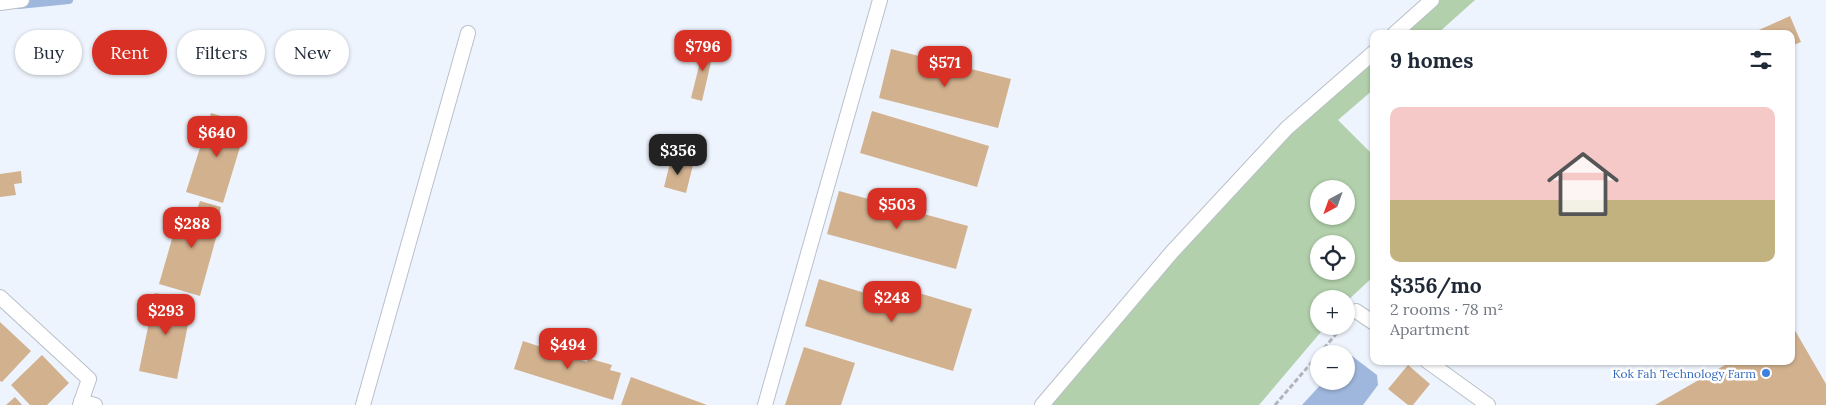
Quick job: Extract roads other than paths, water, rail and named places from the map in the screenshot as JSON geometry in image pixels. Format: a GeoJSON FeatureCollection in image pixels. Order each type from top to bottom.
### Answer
{"type":"FeatureCollection","features":[{"type":"Feature","properties":{"kind":"lane"},"geometry":{"type":"LineString","coordinates":[[0,3],[22,0]]}},
{"type":"Feature","properties":{"kind":"lane"},"geometry":{"type":"LineString","coordinates":[[765,405],[880,0]]}},
{"type":"Feature","properties":{"kind":"lane"},"geometry":{"type":"LineString","coordinates":[[1398,30],[1432,0]]}},
{"type":"Feature","properties":{"kind":"lane"},"geometry":{"type":"LineString","coordinates":[[363,405],[468,33]]}},
{"type":"Feature","properties":{"kind":"lane"},"geometry":{"type":"LineString","coordinates":[[1042,405],[1172,252],[1274,143],[1370,56]]}},
{"type":"Feature","properties":{"kind":"lane"},"geometry":{"type":"LineString","coordinates":[[0,297],[89,379],[81,403],[95,405]]}},
{"type":"Feature","properties":{"kind":"lane"},"geometry":{"type":"LineString","coordinates":[[1356,311],[1370,320]]}},
{"type":"Feature","properties":{"kind":"lane"},"geometry":{"type":"LineString","coordinates":[[1433,365],[1488,405]]}},
{"type":"Feature","properties":{"kind":"water"},"geometry":{"type":"Polygon","coordinates":[[[1355,358],[1377,375],[1378,385],[1363,405],[1302,405],[1316,390],[1355,390],[1355,358]]]}},
{"type":"Feature","properties":{"kind":"waterway"},"geometry":{"type":"LineString","coordinates":[[19,5],[69,0]]}},
{"type":"Feature","properties":{"kind":"place","name":"Kok Fah Technology Farm"},"geometry":{"type":"Point","coordinates":[1766,373]}}]}
